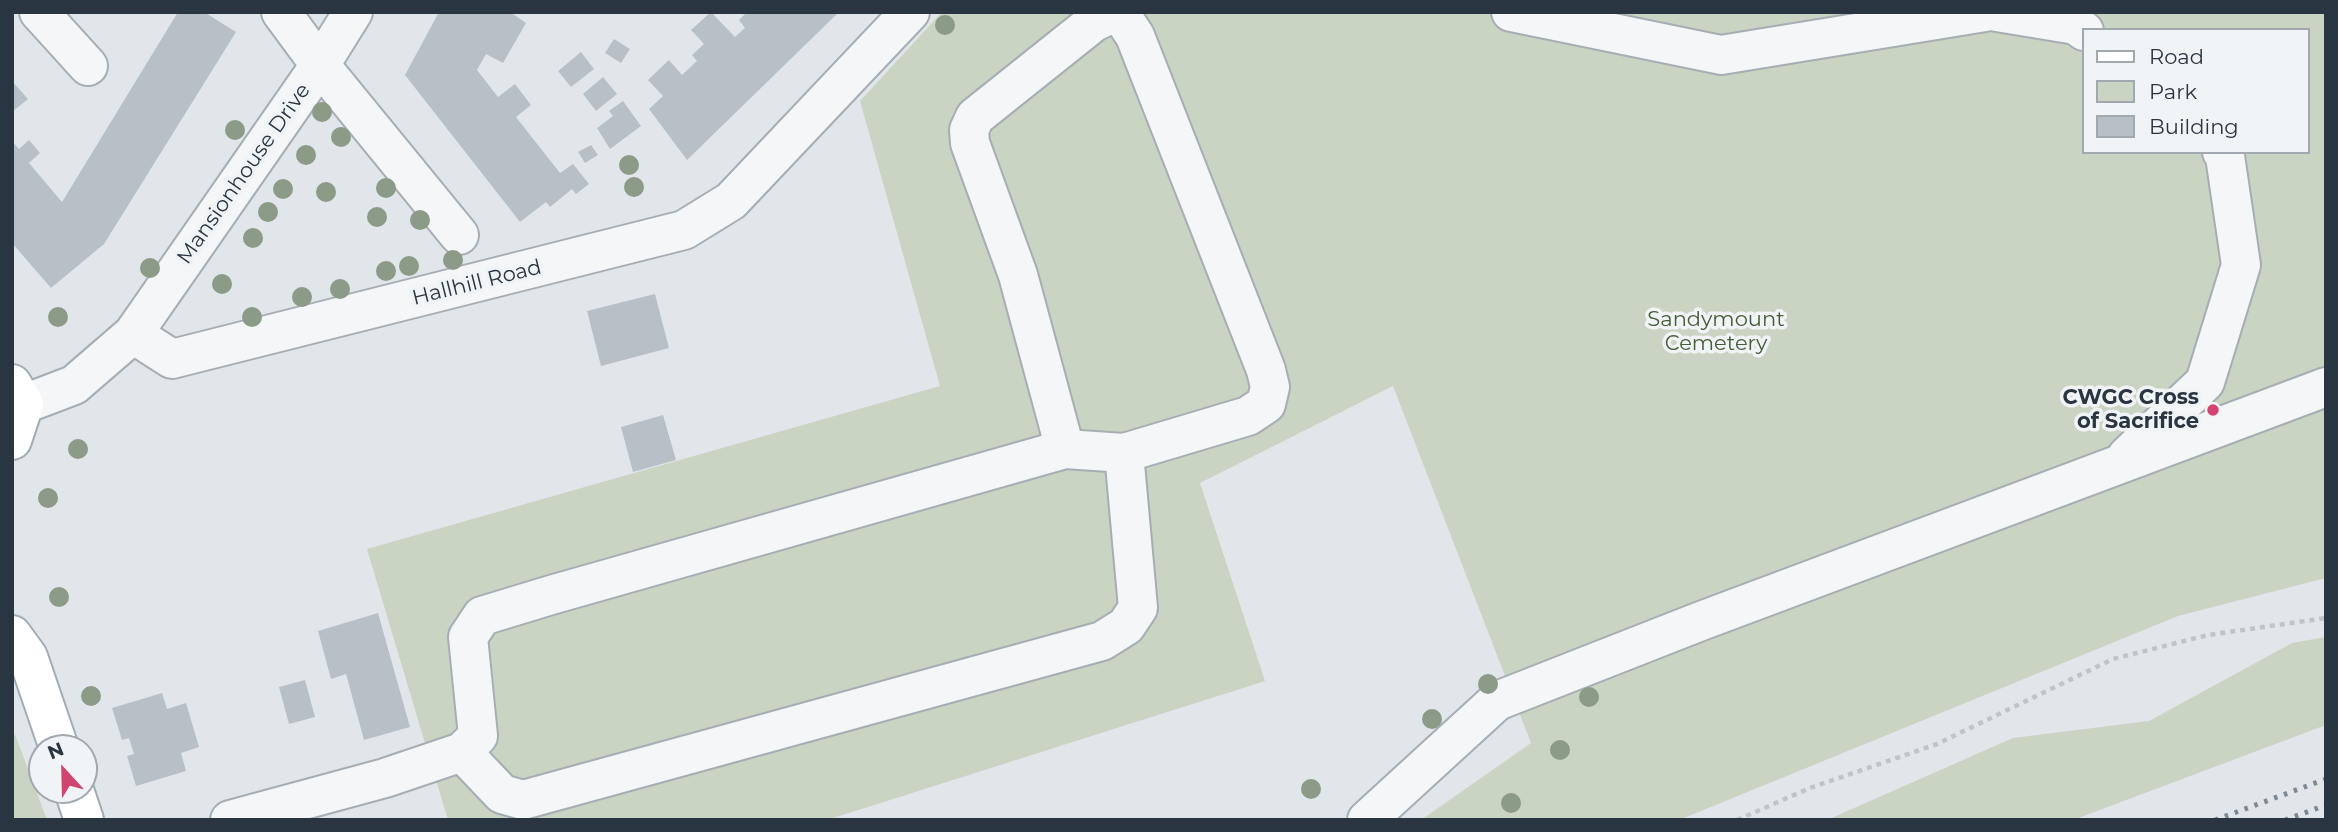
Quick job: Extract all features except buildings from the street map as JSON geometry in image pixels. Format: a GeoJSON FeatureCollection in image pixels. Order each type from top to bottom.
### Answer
{"type":"FeatureCollection","features":[{"type":"Feature","properties":{"kind":"main road"},"geometry":{"type":"LineString","coordinates":[[12,440],[18,394]]}},
{"type":"Feature","properties":{"kind":"main road"},"geometry":{"type":"LineString","coordinates":[[12,635],[28,657],[54,734]]}},
{"type":"Feature","properties":{"kind":"street"},"geometry":{"type":"LineString","coordinates":[[39,12],[88,66]]}},
{"type":"Feature","properties":{"kind":"street"},"geometry":{"type":"LineString","coordinates":[[281,12],[320,65],[459,235]]}},
{"type":"Feature","properties":{"kind":"street","name":"Mansionhouse Drive"},"geometry":{"type":"LineString","coordinates":[[133,334],[354,12]]}},
{"type":"Feature","properties":{"kind":"street","name":"Hallhill Road"},"geometry":{"type":"LineString","coordinates":[[133,334],[172,359],[684,230],[731,201],[910,12]]}},
{"type":"Feature","properties":{"kind":"street"},"geometry":{"type":"LineString","coordinates":[[1511,12],[1721,55],[1985,12]]}},
{"type":"Feature","properties":{"kind":"street"},"geometry":{"type":"LineString","coordinates":[[1997,12],[2076,25],[2082,30]]}},
{"type":"Feature","properties":{"kind":"street"},"geometry":{"type":"LineString","coordinates":[[230,820],[311,809],[385,778],[462,752],[478,736],[468,637],[482,616],[589,583],[1065,449],[1124,453],[1248,416],[1266,404],[1270,387],[1266,370],[1135,36],[1123,15],[1113,13],[1094,22],[975,117],[969,130],[970,143],[1018,275],[1065,449]]}},
{"type":"Feature","properties":{"kind":"street"},"geometry":{"type":"LineString","coordinates":[[2116,467],[2204,382],[2241,265],[2224,154]]}},
{"type":"Feature","properties":{"kind":"street"},"geometry":{"type":"LineString","coordinates":[[18,394],[74,385],[133,334]]}},
{"type":"Feature","properties":{"kind":"street"},"geometry":{"type":"LineString","coordinates":[[1367,820],[1497,702],[1700,621],[2326,387]]}},
{"type":"Feature","properties":{"kind":"street"},"geometry":{"type":"LineString","coordinates":[[462,752],[502,794],[523,800],[1102,641],[1126,626],[1138,608],[1124,453]]}},
{"type":"Feature","properties":{"kind":"path"},"geometry":{"type":"LineString","coordinates":[[1737,820],[1810,788],[1937,744],[2113,659],[2208,635],[2326,618]]}},
{"type":"Feature","properties":{"kind":"green space","name":"Sandymount Cemetery"},"geometry":{"type":"Polygon","coordinates":[[[942,12],[2326,12],[2326,578],[2178,616],[1679,820],[1421,820],[1531,743],[1393,386],[1200,483],[1265,681],[827,820],[448,820],[367,549],[940,386],[860,101],[942,12]]]}},
{"type":"Feature","properties":{"kind":"green space"},"geometry":{"type":"Polygon","coordinates":[[[2326,637],[2326,725],[2073,820],[1827,820],[2013,738],[2149,721],[2292,643],[2326,637]]]}},
{"type":"Feature","properties":{"kind":"green space"},"geometry":{"type":"Polygon","coordinates":[[[12,730],[28,769],[28,804],[41,804],[47,820],[12,820],[12,730]]]}},
{"type":"Feature","properties":{"kind":"railway"},"geometry":{"type":"LineString","coordinates":[[2215,820],[2326,779]]}},
{"type":"Feature","properties":{"kind":"railway"},"geometry":{"type":"LineString","coordinates":[[2285,820],[2326,805]]}},
{"type":"Feature","properties":{"kind":"place","name":"CWGC Cross of Sacrifice"},"geometry":{"type":"Point","coordinates":[2213,410]}}]}
